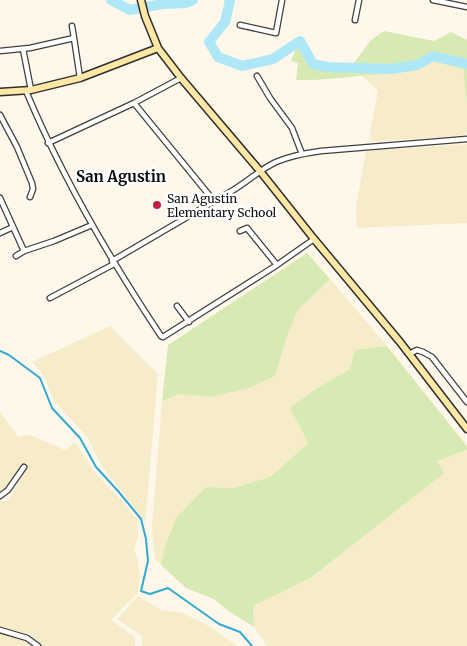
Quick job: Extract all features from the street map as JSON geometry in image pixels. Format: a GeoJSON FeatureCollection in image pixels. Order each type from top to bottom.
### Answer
{"type":"FeatureCollection","features":[{"type":"Feature","properties":{"kind":"street"},"geometry":{"type":"LineString","coordinates":[[141,0],[145,16],[158,48],[409,354],[467,429]]}},
{"type":"Feature","properties":{"kind":"street"},"geometry":{"type":"LineString","coordinates":[[240,25],[276,34],[282,0]]}},
{"type":"Feature","properties":{"kind":"street"},"geometry":{"type":"LineString","coordinates":[[355,20],[359,0]]}},
{"type":"Feature","properties":{"kind":"street"},"geometry":{"type":"LineString","coordinates":[[433,0],[467,7]]}},
{"type":"Feature","properties":{"kind":"street"},"geometry":{"type":"LineString","coordinates":[[72,26],[80,78]]}},
{"type":"Feature","properties":{"kind":"street"},"geometry":{"type":"LineString","coordinates":[[0,51],[23,49],[74,38]]}},
{"type":"Feature","properties":{"kind":"street"},"geometry":{"type":"LineString","coordinates":[[0,92],[28,90],[80,78],[158,48]]}},
{"type":"Feature","properties":{"kind":"street"},"geometry":{"type":"LineString","coordinates":[[23,49],[28,90],[48,143],[113,263],[161,336],[166,336],[189,322],[314,239]]}},
{"type":"Feature","properties":{"kind":"street"},"geometry":{"type":"LineString","coordinates":[[257,76],[292,128],[302,154]]}},
{"type":"Feature","properties":{"kind":"street"},"geometry":{"type":"LineString","coordinates":[[48,143],[134,103],[181,78]]}},
{"type":"Feature","properties":{"kind":"street"},"geometry":{"type":"LineString","coordinates":[[134,103],[214,202]]}},
{"type":"Feature","properties":{"kind":"street"},"geometry":{"type":"LineString","coordinates":[[0,115],[17,147],[32,183],[30,197]]}},
{"type":"Feature","properties":{"kind":"street"},"geometry":{"type":"LineString","coordinates":[[50,298],[113,263],[243,185],[260,171],[276,162],[302,154],[321,151],[467,139]]}},
{"type":"Feature","properties":{"kind":"street"},"geometry":{"type":"LineString","coordinates":[[0,198],[24,251]]}},
{"type":"Feature","properties":{"kind":"street"},"geometry":{"type":"LineString","coordinates":[[16,256],[24,251],[54,241],[92,224]]}},
{"type":"Feature","properties":{"kind":"street"},"geometry":{"type":"LineString","coordinates":[[0,233],[13,227]]}},
{"type":"Feature","properties":{"kind":"street"},"geometry":{"type":"LineString","coordinates":[[240,231],[247,228],[277,265]]}},
{"type":"Feature","properties":{"kind":"street"},"geometry":{"type":"LineString","coordinates":[[177,306],[189,322]]}},
{"type":"Feature","properties":{"kind":"street"},"geometry":{"type":"LineString","coordinates":[[409,354],[417,350],[432,357],[467,399]]}},
{"type":"Feature","properties":{"kind":"street"},"geometry":{"type":"LineString","coordinates":[[0,496],[8,490],[24,467]]}},
{"type":"Feature","properties":{"kind":"street"},"geometry":{"type":"LineString","coordinates":[[0,630],[27,638],[38,646]]}},
{"type":"Feature","properties":{"kind":"shaded area"},"geometry":{"type":"Polygon","coordinates":[[[431,61],[463,69],[467,104],[467,135],[372,142],[370,131],[378,91],[362,76],[390,74],[420,68],[431,61]]]}},
{"type":"Feature","properties":{"kind":"shaded area"},"geometry":{"type":"Polygon","coordinates":[[[467,144],[467,223],[357,228],[356,207],[366,151],[467,144]]]}},
{"type":"Feature","properties":{"kind":"shaded area"},"geometry":{"type":"Polygon","coordinates":[[[330,279],[387,346],[355,350],[350,369],[314,390],[290,408],[308,443],[270,477],[233,488],[206,487],[165,546],[161,565],[155,559],[152,527],[162,401],[180,394],[211,397],[286,339],[297,311],[330,279]]]}},
{"type":"Feature","properties":{"kind":"shaded area"},"geometry":{"type":"Polygon","coordinates":[[[110,326],[158,374],[145,525],[143,519],[101,465],[88,438],[55,402],[42,373],[32,362],[110,326]]]}},
{"type":"Feature","properties":{"kind":"shaded area"},"geometry":{"type":"Polygon","coordinates":[[[0,412],[18,437],[30,435],[65,450],[75,442],[96,474],[137,519],[138,536],[134,550],[140,576],[138,593],[111,620],[135,637],[135,646],[0,646],[0,501],[8,501],[23,475],[21,474],[0,495],[0,412]]]}},
{"type":"Feature","properties":{"kind":"shaded area"},"geometry":{"type":"Polygon","coordinates":[[[467,450],[467,646],[267,646],[254,627],[253,606],[312,578],[443,473],[437,461],[467,450]]]}},
{"type":"Feature","properties":{"kind":"shaded area"},"geometry":{"type":"Polygon","coordinates":[[[138,596],[161,610],[182,613],[204,623],[238,646],[142,646],[142,636],[117,619],[138,596]]]}},
{"type":"Feature","properties":{"kind":"green space"},"geometry":{"type":"Polygon","coordinates":[[[384,31],[434,41],[451,32],[467,40],[467,104],[463,69],[431,61],[413,69],[396,73],[296,80],[298,63],[291,61],[300,39],[314,62],[327,66],[354,63],[371,40],[384,31]]]}},
{"type":"Feature","properties":{"kind":"green space"},"geometry":{"type":"Polygon","coordinates":[[[307,253],[330,279],[297,311],[275,376],[249,388],[211,397],[180,394],[162,401],[168,345],[307,253]]]}},
{"type":"Feature","properties":{"kind":"green space"},"geometry":{"type":"Polygon","coordinates":[[[387,346],[467,446],[467,450],[437,461],[444,473],[311,578],[253,606],[254,627],[227,610],[214,599],[186,588],[161,565],[165,546],[177,517],[206,487],[233,488],[270,477],[308,443],[290,408],[314,390],[350,369],[355,350],[387,346]]]}},
{"type":"Feature","properties":{"kind":"waterway"},"geometry":{"type":"LineString","coordinates":[[111,0],[130,10],[162,4],[186,3],[193,0]]}},
{"type":"Feature","properties":{"kind":"waterway"},"geometry":{"type":"LineString","coordinates":[[229,0],[225,22],[209,42],[218,57],[242,66],[273,59],[300,41],[313,64],[327,67],[391,69],[417,65],[433,56],[467,64]]}},
{"type":"Feature","properties":{"kind":"waterway"},"geometry":{"type":"LineString","coordinates":[[0,351],[9,355],[40,378],[52,408],[80,438],[96,467],[141,519],[146,539],[148,561],[141,591],[150,594],[168,588],[219,624],[240,632],[252,646]]}},
{"type":"Feature","properties":{"kind":"place","name":"San Agustin Elementary School"},"geometry":{"type":"Point","coordinates":[157,205]}},
{"type":"Feature","properties":{"kind":"district","name":"San Agustin"},"geometry":{"type":"Point","coordinates":[121,176]}}]}
